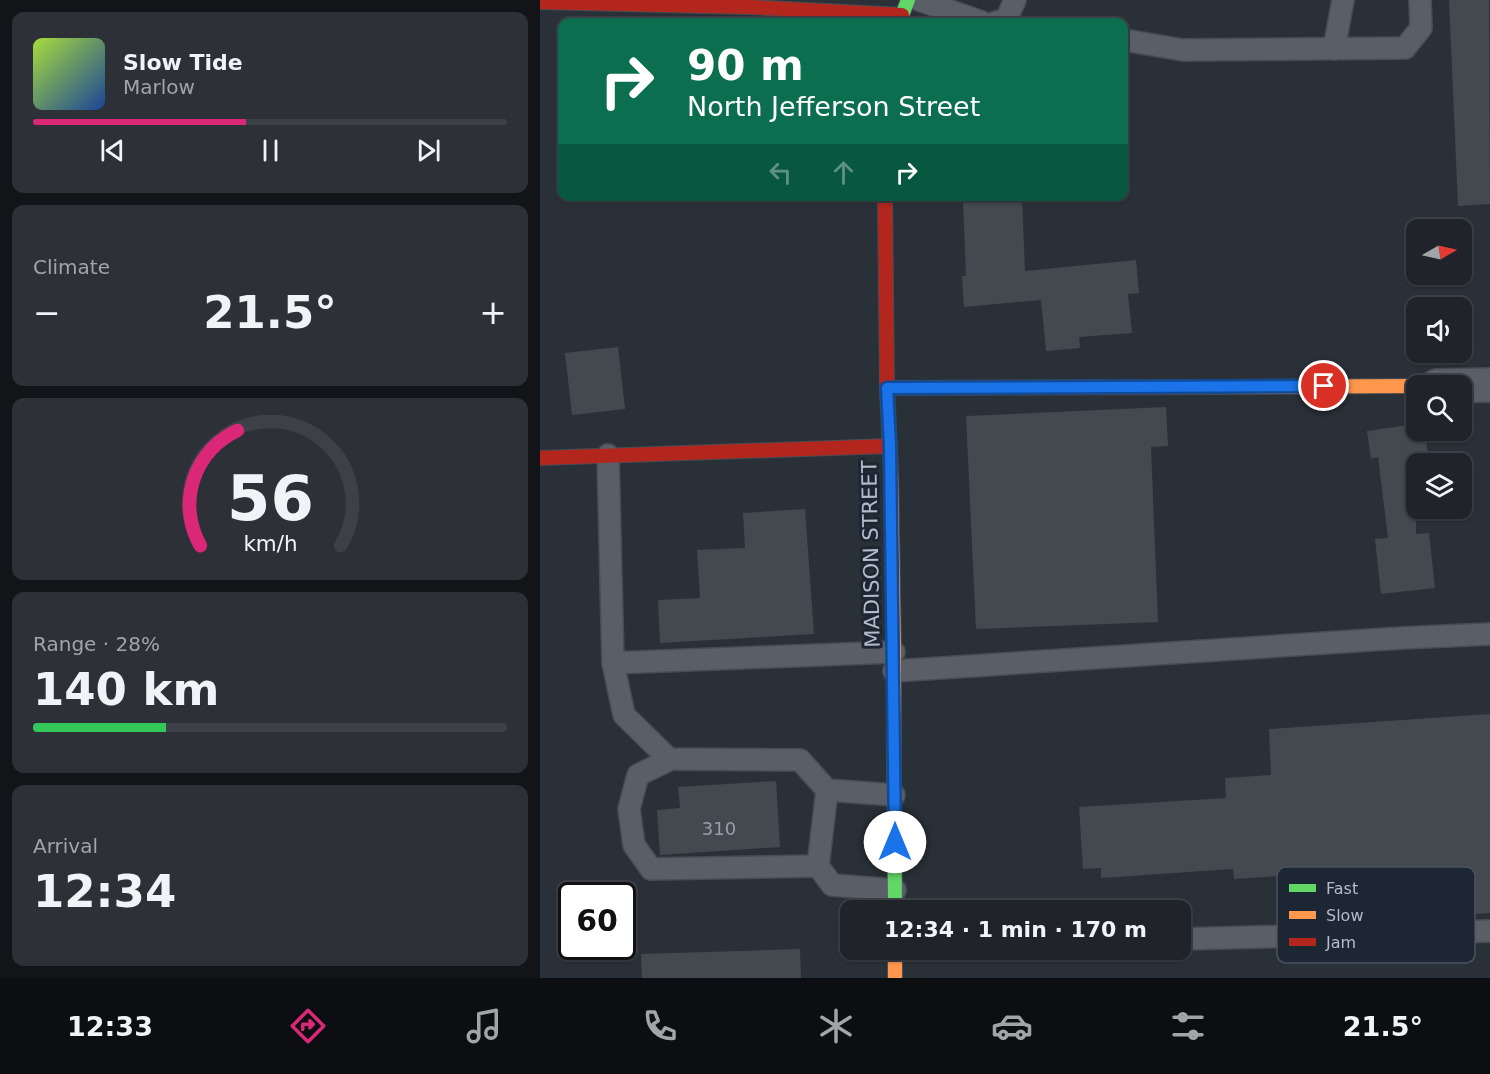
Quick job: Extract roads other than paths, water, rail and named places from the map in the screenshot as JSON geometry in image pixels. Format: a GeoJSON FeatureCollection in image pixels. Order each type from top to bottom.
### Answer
{"type":"FeatureCollection","features":[{"type":"Feature","properties":{"kind":"street"},"geometry":{"type":"LineString","coordinates":[[902,18],[908,0]]}},
{"type":"Feature","properties":{"kind":"street"},"geometry":{"type":"LineString","coordinates":[[540,2],[749,6],[890,18]]}},
{"type":"Feature","properties":{"kind":"street","name":"MADISON STREET"},"geometry":{"type":"LineString","coordinates":[[885,201],[894,661],[895,900]]}},
{"type":"Feature","properties":{"kind":"street"},"geometry":{"type":"LineString","coordinates":[[1472,385],[1490,385]]}},
{"type":"Feature","properties":{"kind":"street"},"geometry":{"type":"LineString","coordinates":[[887,388],[1406,386]]}},
{"type":"Feature","properties":{"kind":"street"},"geometry":{"type":"LineString","coordinates":[[540,458],[890,446]]}},
{"type":"Feature","properties":{"kind":"street"},"geometry":{"type":"LineString","coordinates":[[895,960],[895,978]]}},
{"type":"Feature","properties":{"kind":"lane"},"geometry":{"type":"LineString","coordinates":[[920,0],[971,18]]}},
{"type":"Feature","properties":{"kind":"lane"},"geometry":{"type":"LineString","coordinates":[[1009,18],[1015,0]]}},
{"type":"Feature","properties":{"kind":"lane"},"geometry":{"type":"LineString","coordinates":[[1334,48],[1343,0]]}},
{"type":"Feature","properties":{"kind":"lane"},"geometry":{"type":"LineString","coordinates":[[1128,41],[1183,50],[1405,48],[1421,28],[1419,0]]}},
{"type":"Feature","properties":{"kind":"lane"},"geometry":{"type":"LineString","coordinates":[[608,455],[613,663],[624,716],[671,759]]}},
{"type":"Feature","properties":{"kind":"lane"},"geometry":{"type":"LineString","coordinates":[[613,663],[894,661],[1490,634]]}},
{"type":"Feature","properties":{"kind":"lane"},"geometry":{"type":"LineString","coordinates":[[818,866],[651,869],[634,845],[629,809],[638,775],[671,759],[800,760],[827,789],[894,795]]}},
{"type":"Feature","properties":{"kind":"lane"},"geometry":{"type":"LineString","coordinates":[[827,789],[818,866],[832,885],[895,900]]}},
{"type":"Feature","properties":{"kind":"lane"},"geometry":{"type":"LineString","coordinates":[[1475,931],[1490,931]]}},
{"type":"Feature","properties":{"kind":"lane"},"geometry":{"type":"LineString","coordinates":[[1191,939],[1277,936]]}}]}
